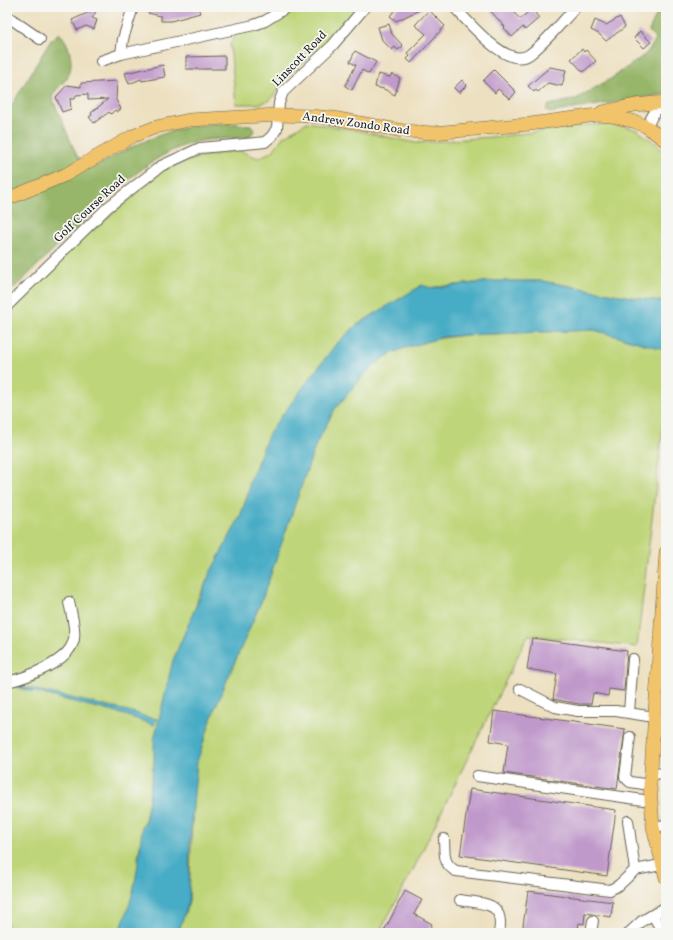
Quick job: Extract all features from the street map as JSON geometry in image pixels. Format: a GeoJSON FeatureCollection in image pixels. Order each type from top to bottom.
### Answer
{"type":"FeatureCollection","features":[{"type":"Feature","properties":{"kind":"main road"},"geometry":{"type":"LineString","coordinates":[[597,115],[619,108],[666,102]]}},
{"type":"Feature","properties":{"kind":"main road","name":"Andrew Zondo Road"},"geometry":{"type":"LineString","coordinates":[[7,199],[65,175],[133,136],[156,127],[189,120],[278,115],[333,118],[403,131],[433,133],[523,125],[597,115],[624,118],[647,127],[666,141]]}},
{"type":"Feature","properties":{"kind":"main road"},"geometry":{"type":"LineString","coordinates":[[666,552],[650,779],[650,801],[660,826],[661,865],[666,878]]}},
{"type":"Feature","properties":{"kind":"street"},"geometry":{"type":"LineString","coordinates":[[120,54],[122,39],[133,7]]}},
{"type":"Feature","properties":{"kind":"street"},"geometry":{"type":"LineString","coordinates":[[101,61],[120,54],[254,25],[265,21],[287,7]]}},
{"type":"Feature","properties":{"kind":"street","name":"Linscott Road"},"geometry":{"type":"LineString","coordinates":[[278,115],[279,103],[283,92],[332,46],[366,7]]}},
{"type":"Feature","properties":{"kind":"street"},"geometry":{"type":"LineString","coordinates":[[454,7],[501,52],[508,56],[517,58],[530,54],[576,7]]}},
{"type":"Feature","properties":{"kind":"street"},"geometry":{"type":"LineString","coordinates":[[7,16],[40,39]]}},
{"type":"Feature","properties":{"kind":"street"},"geometry":{"type":"LineString","coordinates":[[647,127],[654,112],[659,106],[666,102]]}},
{"type":"Feature","properties":{"kind":"street","name":"Golf Course Road"},"geometry":{"type":"LineString","coordinates":[[7,306],[108,207],[150,174],[178,158],[200,148],[265,142],[272,136],[277,128],[278,115]]}},
{"type":"Feature","properties":{"kind":"street"},"geometry":{"type":"LineString","coordinates":[[7,682],[34,674],[58,659],[70,648],[74,639],[74,628],[69,602]]}},
{"type":"Feature","properties":{"kind":"street"},"geometry":{"type":"LineString","coordinates":[[630,712],[634,660]]}},
{"type":"Feature","properties":{"kind":"street"},"geometry":{"type":"LineString","coordinates":[[520,689],[555,707],[578,711],[630,712],[654,717]]}},
{"type":"Feature","properties":{"kind":"street"},"geometry":{"type":"LineString","coordinates":[[630,737],[625,777],[630,782],[650,779],[666,774]]}},
{"type":"Feature","properties":{"kind":"street"},"geometry":{"type":"LineString","coordinates":[[477,776],[650,801]]}},
{"type":"Feature","properties":{"kind":"street"},"geometry":{"type":"LineString","coordinates":[[628,821],[635,870]]}},
{"type":"Feature","properties":{"kind":"street"},"geometry":{"type":"LineString","coordinates":[[444,839],[445,861],[456,871],[610,890],[619,885],[635,870],[661,865]]}},
{"type":"Feature","properties":{"kind":"street"},"geometry":{"type":"LineString","coordinates":[[460,900],[493,906],[499,912],[501,920],[499,933]]}},
{"type":"Feature","properties":{"kind":"street"},"geometry":{"type":"LineString","coordinates":[[629,933],[642,921],[666,906]]}},
{"type":"Feature","properties":{"kind":"street"},"geometry":{"type":"LineString","coordinates":[[653,915],[663,933]]}},
{"type":"Feature","properties":{"kind":"street"},"geometry":{"type":"LineString","coordinates":[[591,933],[593,921]]}},
{"type":"Feature","properties":{"kind":"green space"},"geometry":{"type":"Polygon","coordinates":[[[292,7],[358,7],[335,34],[285,80],[270,100],[259,104],[236,104],[230,45],[236,33],[292,7]]]}},
{"type":"Feature","properties":{"kind":"green space"},"geometry":{"type":"Polygon","coordinates":[[[660,7],[666,7],[666,94],[549,113],[546,110],[549,105],[576,99],[612,78],[646,54],[656,40],[649,31],[660,7]]]}},
{"type":"Feature","properties":{"kind":"green space"},"geometry":{"type":"Polygon","coordinates":[[[59,33],[66,42],[70,54],[71,67],[67,78],[56,90],[52,98],[77,156],[93,168],[150,139],[187,127],[207,124],[251,125],[255,130],[249,137],[206,140],[192,143],[177,148],[149,164],[111,195],[7,295],[7,113],[51,40],[59,33]]]}},
{"type":"Feature","properties":{"kind":"green space"},"geometry":{"type":"Polygon","coordinates":[[[307,122],[416,143],[503,136],[588,125],[618,124],[637,130],[656,144],[666,154],[666,302],[542,281],[494,281],[425,288],[256,472],[240,517],[198,598],[148,805],[138,856],[138,872],[132,902],[120,933],[7,933],[7,313],[79,242],[165,169],[200,157],[238,150],[258,158],[273,151],[283,137],[307,122]]]}},
{"type":"Feature","properties":{"kind":"green space"},"geometry":{"type":"Polygon","coordinates":[[[594,330],[666,349],[666,400],[637,647],[528,635],[413,870],[379,933],[178,933],[189,901],[195,752],[282,523],[325,420],[351,386],[383,358],[415,342],[465,335],[594,330]]]}},
{"type":"Feature","properties":{"kind":"water"},"geometry":{"type":"Polygon","coordinates":[[[494,281],[542,281],[666,302],[666,350],[594,330],[465,335],[443,337],[402,349],[383,358],[364,375],[335,409],[316,444],[262,600],[215,708],[197,762],[190,837],[189,901],[178,933],[117,933],[128,910],[132,896],[140,852],[142,826],[145,822],[148,805],[154,761],[154,740],[173,660],[210,573],[240,517],[249,491],[249,483],[270,431],[336,344],[358,324],[422,285],[431,288],[494,281]]]}},
{"type":"Feature","properties":{"kind":"water"},"geometry":{"type":"Polygon","coordinates":[[[7,683],[157,719],[154,725],[125,715],[7,685],[7,683]]]}},
{"type":"Feature","properties":{"kind":"building"},"geometry":{"type":"Polygon","coordinates":[[[149,7],[198,7],[200,13],[171,21],[161,21],[161,16],[148,13],[149,7]]]}},
{"type":"Feature","properties":{"kind":"building"},"geometry":{"type":"Polygon","coordinates":[[[398,7],[426,7],[396,21],[390,16],[398,7]]]}},
{"type":"Feature","properties":{"kind":"building"},"geometry":{"type":"Polygon","coordinates":[[[487,7],[509,7],[520,19],[532,9],[539,18],[525,30],[523,27],[512,37],[487,7]]]}},
{"type":"Feature","properties":{"kind":"building"},"geometry":{"type":"Polygon","coordinates":[[[98,8],[92,18],[97,20],[94,29],[86,26],[77,30],[72,20],[98,8]]]}},
{"type":"Feature","properties":{"kind":"building"},"geometry":{"type":"Polygon","coordinates":[[[429,10],[445,26],[411,63],[407,59],[410,56],[407,53],[426,34],[415,25],[429,10]]]}},
{"type":"Feature","properties":{"kind":"building"},"geometry":{"type":"Polygon","coordinates":[[[620,17],[625,27],[606,41],[599,34],[591,30],[595,20],[606,25],[620,17]]]}},
{"type":"Feature","properties":{"kind":"building"},"geometry":{"type":"Polygon","coordinates":[[[389,24],[392,34],[403,46],[398,50],[395,47],[392,50],[382,40],[378,27],[389,24]]]}},
{"type":"Feature","properties":{"kind":"building"},"geometry":{"type":"Polygon","coordinates":[[[640,31],[651,42],[644,48],[634,38],[640,31]]]}},
{"type":"Feature","properties":{"kind":"building"},"geometry":{"type":"Polygon","coordinates":[[[582,49],[584,52],[586,50],[596,61],[583,72],[571,59],[582,49]]]}},
{"type":"Feature","properties":{"kind":"building"},"geometry":{"type":"Polygon","coordinates":[[[355,51],[376,62],[369,74],[362,70],[352,90],[345,86],[356,65],[350,62],[355,51]]]}},
{"type":"Feature","properties":{"kind":"building"},"geometry":{"type":"Polygon","coordinates":[[[225,56],[225,69],[186,69],[186,57],[225,56]]]}},
{"type":"Feature","properties":{"kind":"building"},"geometry":{"type":"Polygon","coordinates":[[[163,65],[165,77],[142,81],[141,79],[129,84],[125,73],[163,65]]]}},
{"type":"Feature","properties":{"kind":"building"},"geometry":{"type":"Polygon","coordinates":[[[550,67],[566,70],[562,86],[548,83],[538,92],[536,90],[534,92],[528,86],[550,67]]]}},
{"type":"Feature","properties":{"kind":"building"},"geometry":{"type":"Polygon","coordinates":[[[494,70],[516,92],[510,99],[498,89],[495,93],[483,81],[494,70]]]}},
{"type":"Feature","properties":{"kind":"building"},"geometry":{"type":"Polygon","coordinates":[[[378,74],[390,77],[392,74],[400,78],[395,95],[384,89],[375,87],[378,74]]]}},
{"type":"Feature","properties":{"kind":"building"},"geometry":{"type":"Polygon","coordinates":[[[462,80],[467,85],[459,93],[454,88],[462,80]]]}},
{"type":"Feature","properties":{"kind":"building"},"geometry":{"type":"Polygon","coordinates":[[[117,81],[116,100],[121,109],[117,112],[115,110],[111,114],[109,112],[94,123],[89,117],[92,115],[91,113],[108,99],[88,100],[88,94],[76,95],[75,99],[70,99],[71,109],[62,112],[56,97],[67,85],[81,87],[81,83],[117,81]]]}},
{"type":"Feature","properties":{"kind":"building"},"geometry":{"type":"Polygon","coordinates":[[[532,638],[627,651],[624,691],[609,689],[608,696],[593,693],[591,704],[579,704],[553,699],[557,674],[527,669],[532,638]]]}},
{"type":"Feature","properties":{"kind":"building"},"geometry":{"type":"Polygon","coordinates":[[[494,711],[625,729],[617,789],[504,773],[508,744],[490,741],[494,711]]]}},
{"type":"Feature","properties":{"kind":"building"},"geometry":{"type":"Polygon","coordinates":[[[470,789],[616,810],[607,876],[460,855],[470,789]]]}},
{"type":"Feature","properties":{"kind":"building"},"geometry":{"type":"Polygon","coordinates":[[[405,891],[422,900],[414,914],[432,924],[428,933],[383,933],[405,891]]]}},
{"type":"Feature","properties":{"kind":"building"},"geometry":{"type":"Polygon","coordinates":[[[528,891],[613,902],[611,917],[585,913],[584,924],[579,923],[577,933],[522,933],[528,891]]]}}]}
